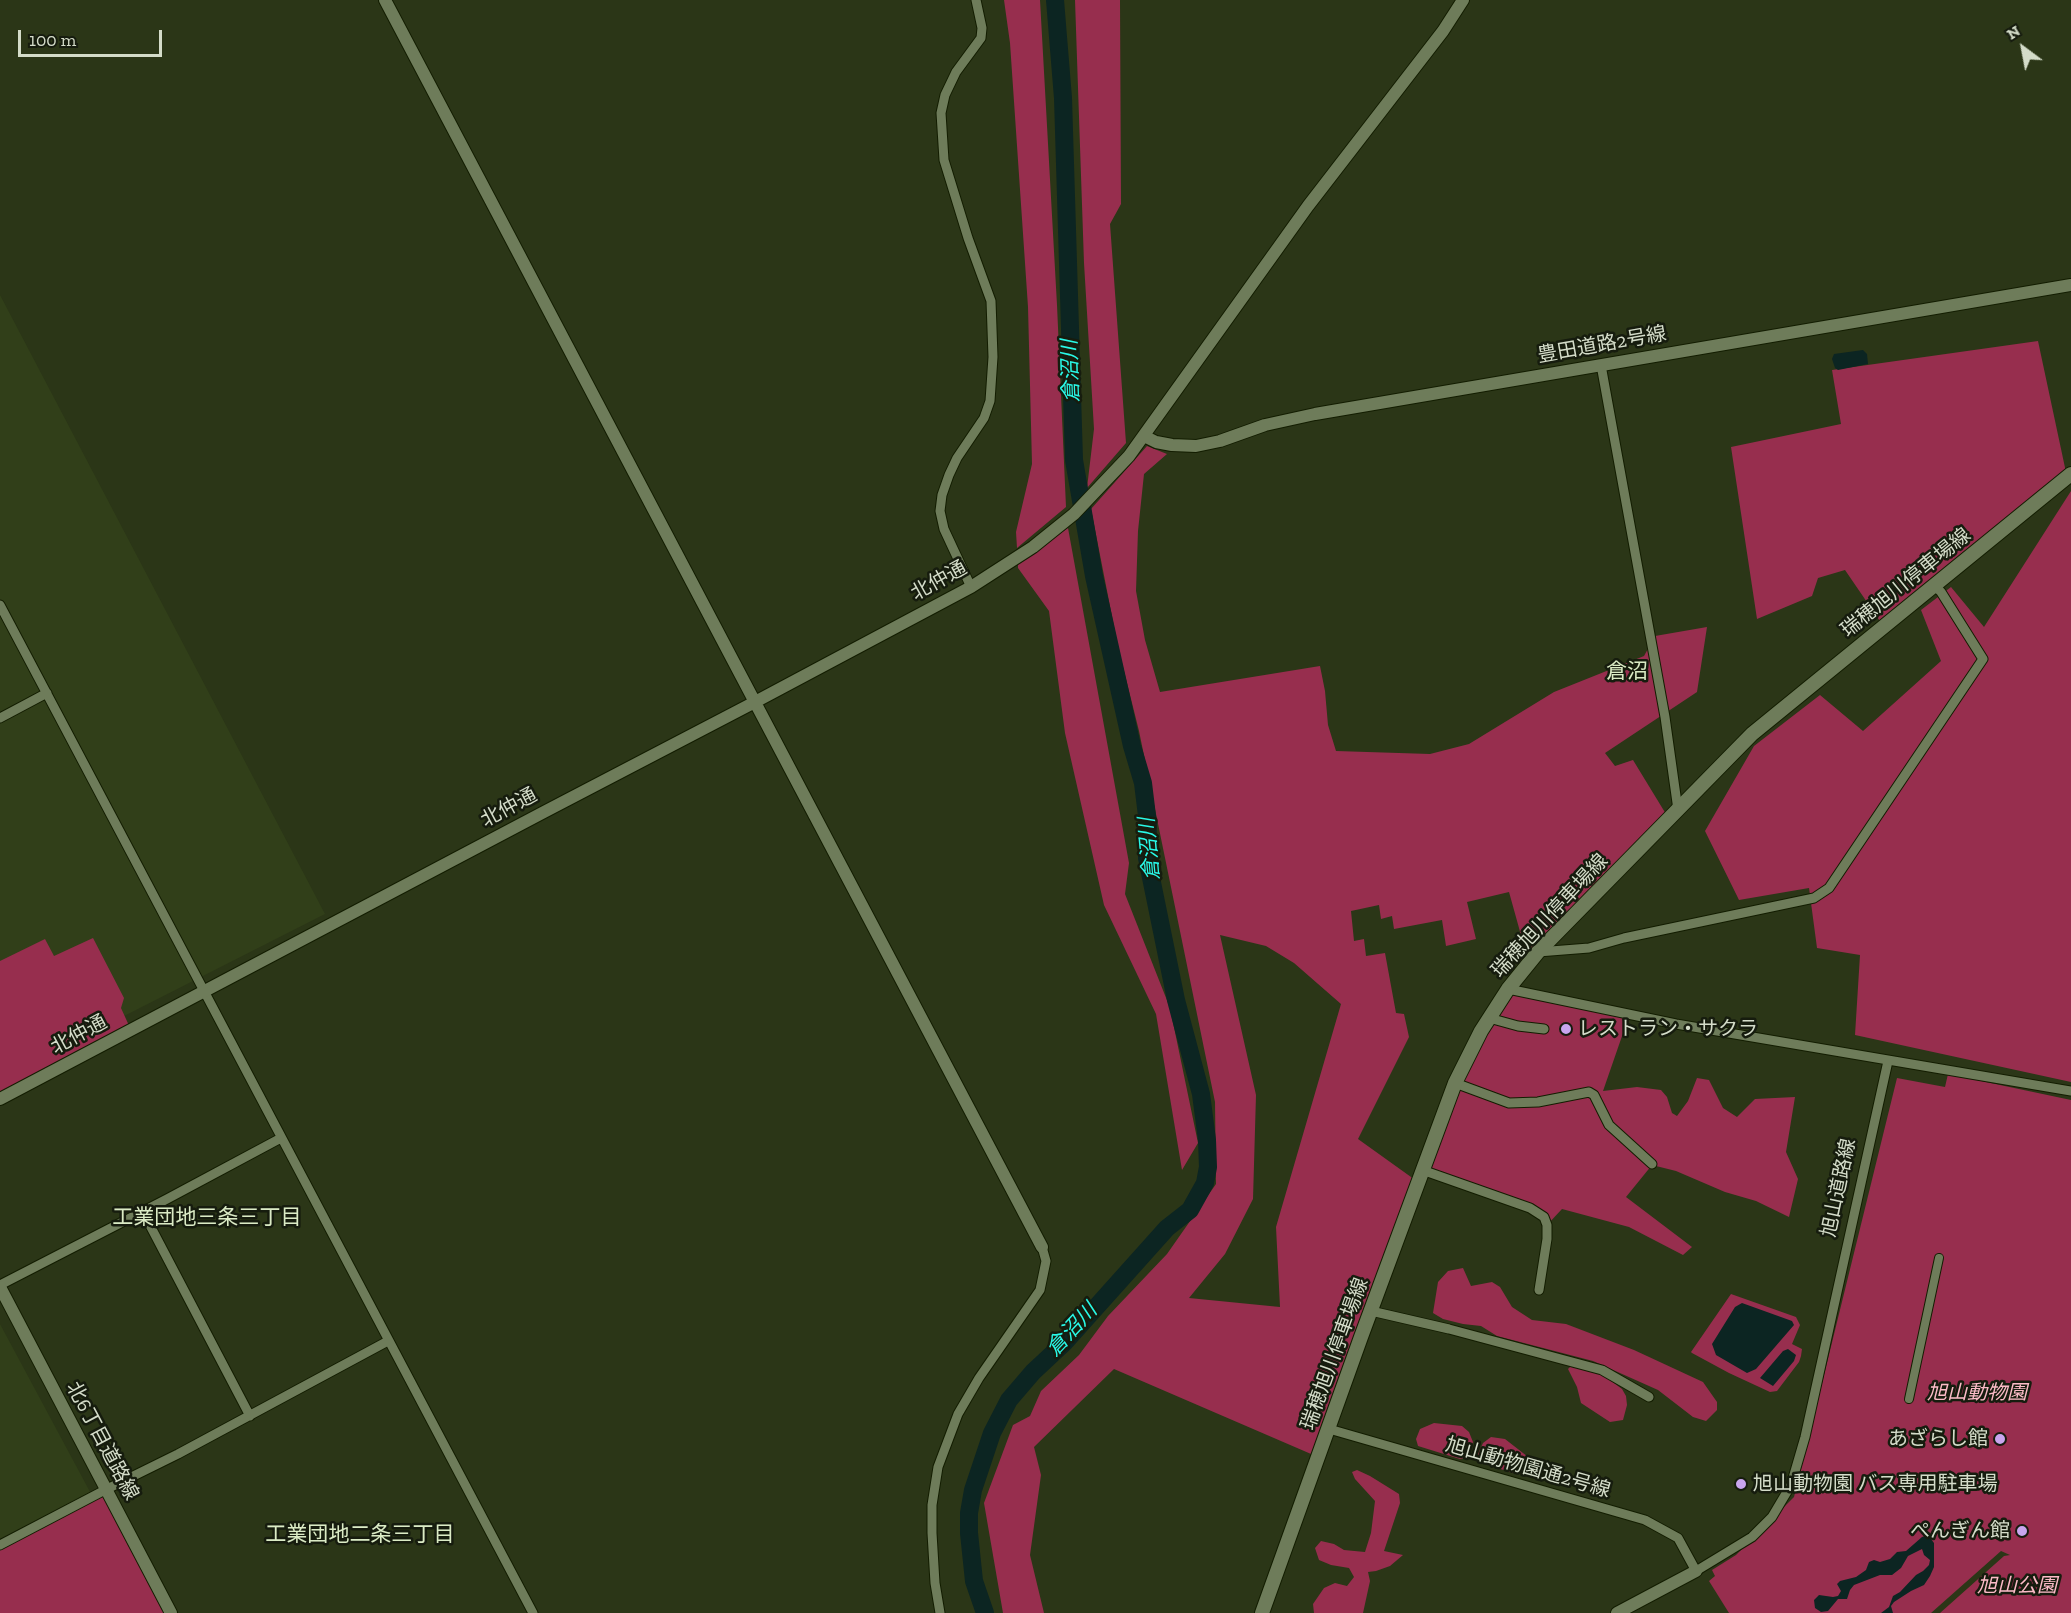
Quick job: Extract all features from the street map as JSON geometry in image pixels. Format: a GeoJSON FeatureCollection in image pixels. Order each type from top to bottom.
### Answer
{"type":"FeatureCollection","features":[{"type":"Feature","properties":{"kind":"main road","name":"瑞穂旭川停車場線"},"geometry":{"type":"LineString","coordinates":[[1262,1613],[1455,1083],[1481,1031],[1508,989],[1538,952],[1752,734],[2071,474]]}},
{"type":"Feature","properties":{"kind":"street"},"geometry":{"type":"LineString","coordinates":[[385,0],[1042,1247],[1046,1261],[1040,1290],[979,1378],[958,1414],[938,1467],[932,1505],[932,1533],[935,1583],[940,1613]]}},
{"type":"Feature","properties":{"kind":"street"},"geometry":{"type":"LineString","coordinates":[[971,587],[944,529],[940,511],[942,495],[949,475],[957,458],[984,418],[990,400],[993,357],[991,301],[968,238],[944,160],[941,113],[945,95],[956,72],[981,38],[982,28],[976,0]]}},
{"type":"Feature","properties":{"kind":"street","name":"北仲通"},"geometry":{"type":"LineString","coordinates":[[0,1099],[971,587],[1033,547],[1074,514],[1144,436],[1322,188],[1443,31],[1463,0]]}},
{"type":"Feature","properties":{"kind":"street","name":"豊田道路2号線"},"geometry":{"type":"LineString","coordinates":[[1144,436],[1172,446],[1196,446],[1220,441],[1265,425],[1315,414],[2071,285]]}},
{"type":"Feature","properties":{"kind":"street"},"geometry":{"type":"LineString","coordinates":[[1601,365],[1665,717],[1678,810]]}},
{"type":"Feature","properties":{"kind":"street"},"geometry":{"type":"LineString","coordinates":[[1538,952],[1588,948],[1624,938],[1814,898],[1828,888],[1983,659],[1941,592],[1934,585]]}},
{"type":"Feature","properties":{"kind":"street"},"geometry":{"type":"LineString","coordinates":[[0,605],[533,1613]]}},
{"type":"Feature","properties":{"kind":"street"},"geometry":{"type":"LineString","coordinates":[[0,718],[47,693]]}},
{"type":"Feature","properties":{"kind":"street"},"geometry":{"type":"LineString","coordinates":[[1508,989],[1676,1024],[2071,1091]]}},
{"type":"Feature","properties":{"kind":"street"},"geometry":{"type":"LineString","coordinates":[[1489,1018],[1518,1026],[1544,1029]]}},
{"type":"Feature","properties":{"kind":"street","name":"旭山道路線"},"geometry":{"type":"LineString","coordinates":[[1617,1613],[1696,1571],[1752,1537],[1772,1517],[1791,1485],[1812,1413],[1853,1214],[1888,1060]]}},
{"type":"Feature","properties":{"kind":"street"},"geometry":{"type":"LineString","coordinates":[[1455,1083],[1509,1103],[1538,1102],[1589,1092],[1594,1095],[1609,1125],[1652,1164]]}},
{"type":"Feature","properties":{"kind":"street"},"geometry":{"type":"LineString","coordinates":[[0,1286],[281,1138]]}},
{"type":"Feature","properties":{"kind":"street"},"geometry":{"type":"LineString","coordinates":[[1422,1170],[1530,1208],[1544,1217],[1547,1225],[1547,1239],[1539,1290]]}},
{"type":"Feature","properties":{"kind":"street"},"geometry":{"type":"LineString","coordinates":[[143,1212],[250,1416]]}},
{"type":"Feature","properties":{"kind":"street"},"geometry":{"type":"LineString","coordinates":[[1909,1399],[1939,1258]]}},
{"type":"Feature","properties":{"kind":"street","name":"北6丁目道路線"},"geometry":{"type":"LineString","coordinates":[[0,1286],[171,1613]]}},
{"type":"Feature","properties":{"kind":"street"},"geometry":{"type":"LineString","coordinates":[[1371,1311],[1449,1329],[1602,1370],[1649,1397]]}},
{"type":"Feature","properties":{"kind":"street"},"geometry":{"type":"LineString","coordinates":[[0,1545],[178,1454],[388,1341]]}},
{"type":"Feature","properties":{"kind":"street","name":"旭山動物園通2号線"},"geometry":{"type":"LineString","coordinates":[[1329,1429],[1645,1520],[1678,1538],[1696,1571]]}},
{"type":"Feature","properties":{"kind":"shaded area"},"geometry":{"type":"Polygon","coordinates":[[[0,295],[325,914],[0,1079],[0,295]]]}},
{"type":"Feature","properties":{"kind":"shaded area"},"geometry":{"type":"Polygon","coordinates":[[[0,1324],[155,1613],[0,1613],[0,1324]]]}},
{"type":"Feature","properties":{"kind":"green space"},"geometry":{"type":"Polygon","coordinates":[[[1004,0],[1040,0],[1066,507],[1017,548],[1016,532],[1032,464],[1028,307],[1010,43],[1004,0]]]}},
{"type":"Feature","properties":{"kind":"green space"},"geometry":{"type":"Polygon","coordinates":[[[1075,0],[1120,0],[1121,204],[1110,224],[1126,443],[1087,488],[1094,429],[1084,263],[1075,0]]]}},
{"type":"Feature","properties":{"kind":"green space"},"geometry":{"type":"Polygon","coordinates":[[[2038,341],[2067,477],[1884,627],[1845,570],[1818,578],[1812,596],[1757,619],[1731,447],[1841,424],[1832,370],[2038,341]]]}},
{"type":"Feature","properties":{"kind":"green space"},"geometry":{"type":"Polygon","coordinates":[[[1147,446],[1167,454],[1144,474],[1138,531],[1136,591],[1145,640],[1160,692],[1320,666],[1328,725],[1336,751],[1430,754],[1469,744],[1554,692],[1644,656],[1655,636],[1707,627],[1697,692],[1605,753],[1615,766],[1633,760],[1669,819],[1529,964],[1509,892],[1467,902],[1476,939],[1446,946],[1442,920],[1394,929],[1392,916],[1381,919],[1379,905],[1351,911],[1354,941],[1364,939],[1366,956],[1385,953],[1396,1013],[1404,1014],[1409,1037],[1358,1139],[1418,1182],[1318,1457],[1114,1369],[1034,1447],[1041,1475],[1030,1555],[1044,1613],[1003,1613],[984,1503],[1013,1425],[1030,1416],[1041,1391],[1079,1355],[1108,1316],[1167,1254],[1216,1184],[1215,1102],[1139,731],[1118,647],[1091,509],[1147,446]],[[1220,935],[1256,1095],[1253,1199],[1225,1254],[1189,1298],[1280,1307],[1276,1227],[1341,1004],[1294,963],[1266,946],[1220,935]]]}},
{"type":"Feature","properties":{"kind":"green space"},"geometry":{"type":"Polygon","coordinates":[[[2071,491],[2071,1082],[1855,1035],[1860,955],[1817,948],[1809,888],[1739,900],[1705,831],[1754,746],[1820,695],[1863,731],[1941,661],[1921,610],[1951,587],[1984,627],[2071,491]]]}},
{"type":"Feature","properties":{"kind":"green space"},"geometry":{"type":"Polygon","coordinates":[[[1068,528],[1129,863],[1125,894],[1170,1008],[1198,1143],[1182,1170],[1156,1014],[1104,905],[1065,733],[1049,611],[1018,568],[1018,561],[1068,528]]]}},
{"type":"Feature","properties":{"kind":"green space"},"geometry":{"type":"Polygon","coordinates":[[[93,938],[124,998],[121,1008],[131,1030],[0,1099],[0,961],[45,939],[54,956],[93,938]]]}},
{"type":"Feature","properties":{"kind":"green space"},"geometry":{"type":"Polygon","coordinates":[[[1508,989],[1630,1013],[1603,1091],[1637,1087],[1661,1090],[1667,1097],[1672,1113],[1677,1116],[1688,1101],[1697,1078],[1709,1080],[1723,1108],[1737,1117],[1755,1099],[1795,1097],[1786,1152],[1798,1179],[1789,1217],[1756,1201],[1725,1192],[1676,1171],[1652,1165],[1626,1197],[1692,1247],[1683,1255],[1629,1227],[1562,1209],[1547,1225],[1544,1217],[1422,1170],[1455,1083],[1508,989]]]}},
{"type":"Feature","properties":{"kind":"green space","name":"旭山動物園"},"geometry":{"type":"Polygon","coordinates":[[[1948,1074],[2071,1100],[2071,1613],[1940,1613],[2004,1556],[2010,1555],[2001,1551],[1931,1613],[1729,1613],[1709,1581],[1715,1576],[1712,1570],[1736,1555],[1794,1497],[1897,1078],[1945,1087],[1948,1074]]]}},
{"type":"Feature","properties":{"kind":"green space"},"geometry":{"type":"Polygon","coordinates":[[[1463,1268],[1471,1286],[1492,1282],[1500,1287],[1512,1307],[1532,1320],[1566,1324],[1634,1350],[1703,1382],[1717,1402],[1717,1410],[1706,1421],[1693,1417],[1658,1390],[1593,1361],[1497,1336],[1481,1326],[1443,1319],[1433,1313],[1438,1282],[1448,1271],[1463,1268]]]}},
{"type":"Feature","properties":{"kind":"green space"},"geometry":{"type":"Polygon","coordinates":[[[1731,1294],[1796,1317],[1800,1325],[1792,1344],[1802,1349],[1799,1362],[1777,1391],[1770,1392],[1691,1352],[1731,1294]]]}},
{"type":"Feature","properties":{"kind":"green space"},"geometry":{"type":"Polygon","coordinates":[[[1572,1365],[1602,1374],[1622,1389],[1627,1405],[1623,1420],[1610,1422],[1581,1403],[1577,1387],[1568,1369],[1572,1365]]]}},
{"type":"Feature","properties":{"kind":"green space"},"geometry":{"type":"Polygon","coordinates":[[[1434,1423],[1462,1426],[1469,1432],[1473,1442],[1468,1457],[1460,1459],[1418,1446],[1416,1439],[1420,1429],[1434,1423]]]}},
{"type":"Feature","properties":{"kind":"green space"},"geometry":{"type":"Polygon","coordinates":[[[1491,1437],[1505,1439],[1532,1460],[1529,1474],[1513,1473],[1479,1462],[1478,1454],[1483,1443],[1491,1437]]]}},
{"type":"Feature","properties":{"kind":"green space"},"geometry":{"type":"Polygon","coordinates":[[[1357,1470],[1399,1494],[1400,1503],[1384,1551],[1403,1555],[1390,1566],[1368,1572],[1370,1581],[1363,1613],[1314,1613],[1313,1604],[1324,1588],[1335,1583],[1347,1586],[1354,1577],[1349,1568],[1319,1560],[1315,1548],[1321,1541],[1334,1544],[1344,1550],[1365,1552],[1371,1533],[1375,1501],[1355,1479],[1352,1472],[1357,1470]]]}},
{"type":"Feature","properties":{"kind":"green space"},"geometry":{"type":"Polygon","coordinates":[[[105,1490],[171,1613],[0,1613],[0,1545],[105,1490]]]}},
{"type":"Feature","properties":{"kind":"water"},"geometry":{"type":"Polygon","coordinates":[[[1863,350],[1867,354],[1868,364],[1838,370],[1835,368],[1832,359],[1834,354],[1863,350]]]}},
{"type":"Feature","properties":{"kind":"water"},"geometry":{"type":"Polygon","coordinates":[[[1742,1303],[1792,1321],[1794,1325],[1756,1369],[1747,1373],[1716,1355],[1712,1344],[1735,1307],[1742,1303]]]}},
{"type":"Feature","properties":{"kind":"water"},"geometry":{"type":"Polygon","coordinates":[[[1788,1349],[1796,1355],[1794,1361],[1773,1386],[1760,1378],[1783,1351],[1788,1349]]]}},
{"type":"Feature","properties":{"kind":"water"},"geometry":{"type":"Polygon","coordinates":[[[1928,1535],[1934,1543],[1934,1567],[1930,1576],[1924,1585],[1894,1602],[1891,1606],[1893,1613],[1881,1613],[1889,1607],[1893,1596],[1929,1565],[1930,1560],[1924,1555],[1922,1549],[1908,1556],[1901,1568],[1892,1575],[1880,1575],[1854,1585],[1847,1599],[1838,1599],[1828,1611],[1821,1612],[1815,1608],[1814,1600],[1819,1595],[1838,1596],[1841,1591],[1837,1584],[1856,1577],[1866,1570],[1869,1562],[1890,1559],[1897,1552],[1906,1551],[1922,1537],[1928,1535]]]}},
{"type":"Feature","properties":{"kind":"waterway","name":"倉沼川"},"geometry":{"type":"LineString","coordinates":[[985,1613],[974,1581],[969,1513],[973,1490],[992,1433],[1009,1400],[1033,1372],[1064,1343],[1167,1228],[1190,1210],[1205,1183],[1208,1167],[1201,1094],[1176,1000],[1147,858],[1148,824],[1143,783],[1132,746],[1094,576],[1074,460],[1063,98],[1055,0]]}},
{"type":"Feature","properties":{"kind":"place","name":"レストラン・サクラ"},"geometry":{"type":"Point","coordinates":[1566,1029]}},
{"type":"Feature","properties":{"kind":"place","name":"あざらし館"},"geometry":{"type":"Point","coordinates":[2000,1439]}},
{"type":"Feature","properties":{"kind":"place","name":"旭山動物園 バス専用駐車場"},"geometry":{"type":"Point","coordinates":[1741,1484]}},
{"type":"Feature","properties":{"kind":"place","name":"ぺんぎん館"},"geometry":{"type":"Point","coordinates":[2022,1531]}},
{"type":"Feature","properties":{"kind":"district","name":"倉沼"},"geometry":{"type":"Point","coordinates":[1627,672]}},
{"type":"Feature","properties":{"kind":"district","name":"工業団地三条三丁目"},"geometry":{"type":"Point","coordinates":[207,1218]}},
{"type":"Feature","properties":{"kind":"district","name":"工業団地二条三丁目"},"geometry":{"type":"Point","coordinates":[360,1535]}},
{"type":"Feature","properties":{"kind":"park label","name":"旭山公園"},"geometry":{"type":"Point","coordinates":[2017,1586]}}]}
